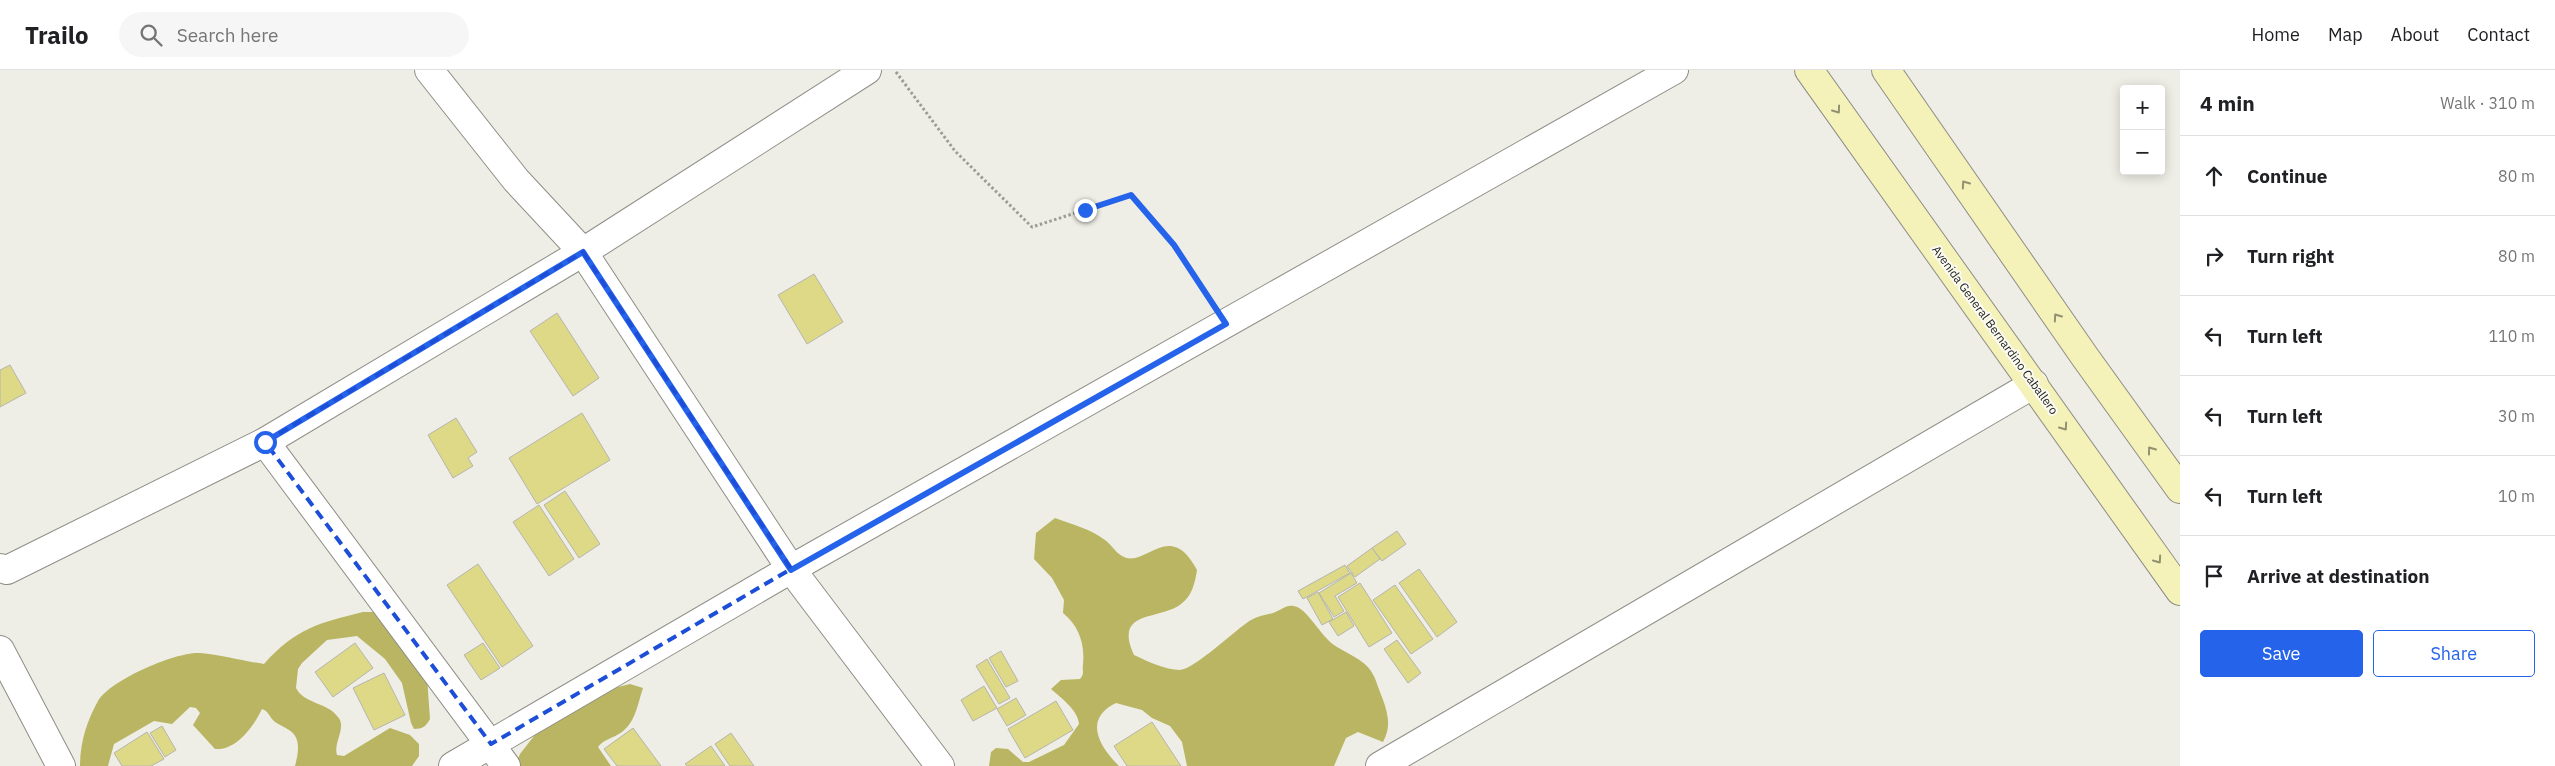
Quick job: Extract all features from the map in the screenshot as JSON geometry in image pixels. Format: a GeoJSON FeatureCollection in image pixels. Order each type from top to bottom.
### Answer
{"type":"FeatureCollection","features":[{"type":"Feature","properties":{"kind":"main road","name":"Avenida General Bernardino Caballero"},"geometry":{"type":"LineString","coordinates":[[1809,70],[2180,591]]}},
{"type":"Feature","properties":{"kind":"main road"},"geometry":{"type":"LineString","coordinates":[[1886,70],[2079,349],[2180,489]]}},
{"type":"Feature","properties":{"kind":"street"},"geometry":{"type":"LineString","coordinates":[[429,70],[516,180],[583,252],[791,570],[940,766]]}},
{"type":"Feature","properties":{"kind":"street"},"geometry":{"type":"LineString","coordinates":[[2,572],[265,442],[583,252],[867,70]]}},
{"type":"Feature","properties":{"kind":"street"},"geometry":{"type":"LineString","coordinates":[[453,766],[499,755],[791,570],[1674,70]]}},
{"type":"Feature","properties":{"kind":"street"},"geometry":{"type":"LineString","coordinates":[[1380,766],[2034,384]]}},
{"type":"Feature","properties":{"kind":"street"},"geometry":{"type":"LineString","coordinates":[[265,442],[499,755]]}},
{"type":"Feature","properties":{"kind":"street"},"geometry":{"type":"LineString","coordinates":[[0,650],[61,766]]}},
{"type":"Feature","properties":{"kind":"path"},"geometry":{"type":"LineString","coordinates":[[894,70],[955,151],[1032,227],[1131,195],[1174,245],[1226,324]]}},
{"type":"Feature","properties":{"kind":"highlighted area"},"geometry":{"type":"Polygon","coordinates":[[[583,252],[791,569],[491,744],[265,442],[583,252]]]}},
{"type":"Feature","properties":{"kind":"shaded area"},"geometry":{"type":"Polygon","coordinates":[[[1055,518],[1094,533],[1122,556],[1139,557],[1158,548],[1167,546],[1177,547],[1187,555],[1197,570],[1194,584],[1185,601],[1172,609],[1134,623],[1129,630],[1129,640],[1134,655],[1174,670],[1187,668],[1251,620],[1287,606],[1297,607],[1306,614],[1329,641],[1364,663],[1373,674],[1387,712],[1388,727],[1383,742],[1358,732],[1346,738],[1334,766],[1187,766],[1182,742],[1170,726],[1152,718],[1142,710],[1116,703],[1106,709],[1097,725],[1105,750],[1119,766],[989,766],[991,752],[996,748],[1008,749],[1023,762],[1029,762],[1064,745],[1079,724],[1076,714],[1072,709],[1051,689],[1061,680],[1080,679],[1082,677],[1082,643],[1077,630],[1063,613],[1064,600],[1052,578],[1034,559],[1036,533],[1055,518]]]}},
{"type":"Feature","properties":{"kind":"shaded area"},"geometry":{"type":"Polygon","coordinates":[[[363,612],[378,612],[427,677],[430,719],[427,724],[422,728],[414,729],[402,683],[385,659],[357,636],[327,640],[298,669],[296,688],[304,697],[328,708],[338,717],[341,730],[336,750],[337,755],[344,756],[390,728],[410,735],[419,744],[419,756],[412,766],[295,766],[298,746],[296,737],[289,730],[275,722],[262,709],[249,730],[237,742],[223,749],[215,749],[193,725],[200,713],[196,708],[190,707],[172,724],[154,721],[114,744],[108,766],[80,766],[85,732],[98,701],[116,684],[129,676],[176,657],[200,653],[264,664],[287,642],[309,629],[363,612]]]}},
{"type":"Feature","properties":{"kind":"shaded area"},"geometry":{"type":"Polygon","coordinates":[[[630,684],[643,688],[632,721],[623,731],[604,741],[598,747],[611,766],[515,766],[520,754],[541,727],[602,691],[630,684]]]}},
{"type":"Feature","properties":{"kind":"building"},"geometry":{"type":"Polygon","coordinates":[[[814,274],[843,322],[807,344],[778,295],[814,274]]]}},
{"type":"Feature","properties":{"kind":"building"},"geometry":{"type":"Polygon","coordinates":[[[557,313],[599,378],[573,396],[530,331],[557,313]]]}},
{"type":"Feature","properties":{"kind":"building"},"geometry":{"type":"Polygon","coordinates":[[[10,365],[26,393],[0,407],[0,370],[10,365]]]}},
{"type":"Feature","properties":{"kind":"building"},"geometry":{"type":"Polygon","coordinates":[[[582,413],[610,460],[537,504],[509,458],[582,413]]]}},
{"type":"Feature","properties":{"kind":"building"},"geometry":{"type":"Polygon","coordinates":[[[456,418],[477,452],[468,458],[473,466],[453,478],[428,435],[456,418]]]}},
{"type":"Feature","properties":{"kind":"building"},"geometry":{"type":"Polygon","coordinates":[[[565,491],[600,544],[579,558],[544,505],[565,491]]]}},
{"type":"Feature","properties":{"kind":"building"},"geometry":{"type":"Polygon","coordinates":[[[539,505],[574,559],[549,576],[513,522],[539,505]]]}},
{"type":"Feature","properties":{"kind":"building"},"geometry":{"type":"Polygon","coordinates":[[[1397,531],[1406,544],[1382,561],[1372,548],[1397,531]]]}},
{"type":"Feature","properties":{"kind":"building"},"geometry":{"type":"Polygon","coordinates":[[[1372,548],[1380,559],[1355,577],[1347,566],[1372,548]]]}},
{"type":"Feature","properties":{"kind":"building"},"geometry":{"type":"Polygon","coordinates":[[[478,564],[533,646],[502,667],[447,585],[478,564]]]}},
{"type":"Feature","properties":{"kind":"building"},"geometry":{"type":"Polygon","coordinates":[[[1345,565],[1350,573],[1303,599],[1298,591],[1345,565]]]}},
{"type":"Feature","properties":{"kind":"building"},"geometry":{"type":"Polygon","coordinates":[[[1419,569],[1457,622],[1437,637],[1399,583],[1419,569]]]}},
{"type":"Feature","properties":{"kind":"building"},"geometry":{"type":"Polygon","coordinates":[[[1351,573],[1357,583],[1335,596],[1344,611],[1334,617],[1319,593],[1351,573]]]}},
{"type":"Feature","properties":{"kind":"building"},"geometry":{"type":"Polygon","coordinates":[[[1360,583],[1392,633],[1369,647],[1338,597],[1360,583]]]}},
{"type":"Feature","properties":{"kind":"building"},"geometry":{"type":"Polygon","coordinates":[[[1395,585],[1433,639],[1411,654],[1373,600],[1395,585]]]}},
{"type":"Feature","properties":{"kind":"building"},"geometry":{"type":"Polygon","coordinates":[[[1318,592],[1333,619],[1322,625],[1307,598],[1318,592]]]}},
{"type":"Feature","properties":{"kind":"building"},"geometry":{"type":"Polygon","coordinates":[[[1346,612],[1354,626],[1338,636],[1329,622],[1346,612]]]}},
{"type":"Feature","properties":{"kind":"building"},"geometry":{"type":"Polygon","coordinates":[[[1397,640],[1421,673],[1408,683],[1384,649],[1397,640]]]}},
{"type":"Feature","properties":{"kind":"building"},"geometry":{"type":"Polygon","coordinates":[[[355,643],[373,668],[333,697],[315,672],[355,643]]]}},
{"type":"Feature","properties":{"kind":"building"},"geometry":{"type":"Polygon","coordinates":[[[483,643],[500,668],[481,680],[464,655],[483,643]]]}},
{"type":"Feature","properties":{"kind":"building"},"geometry":{"type":"Polygon","coordinates":[[[1001,651],[1018,681],[1006,687],[989,658],[1001,651]]]}},
{"type":"Feature","properties":{"kind":"building"},"geometry":{"type":"Polygon","coordinates":[[[987,659],[1010,698],[999,704],[976,666],[987,659]]]}},
{"type":"Feature","properties":{"kind":"building"},"geometry":{"type":"Polygon","coordinates":[[[384,673],[405,715],[374,730],[353,688],[384,673]]]}},
{"type":"Feature","properties":{"kind":"building"},"geometry":{"type":"Polygon","coordinates":[[[984,686],[997,708],[973,721],[961,700],[984,686]]]}},
{"type":"Feature","properties":{"kind":"building"},"geometry":{"type":"Polygon","coordinates":[[[1016,698],[1026,715],[1007,726],[997,709],[1016,698]]]}},
{"type":"Feature","properties":{"kind":"building"},"geometry":{"type":"Polygon","coordinates":[[[1056,701],[1073,730],[1025,758],[1008,729],[1056,701]]]}},
{"type":"Feature","properties":{"kind":"building"},"geometry":{"type":"Polygon","coordinates":[[[1152,722],[1181,766],[1127,766],[1114,746],[1152,722]]]}},
{"type":"Feature","properties":{"kind":"building"},"geometry":{"type":"Polygon","coordinates":[[[162,726],[176,750],[165,757],[150,733],[162,726]]]}},
{"type":"Feature","properties":{"kind":"building"},"geometry":{"type":"Polygon","coordinates":[[[633,728],[661,766],[617,766],[604,749],[633,728]]]}},
{"type":"Feature","properties":{"kind":"building"},"geometry":{"type":"Polygon","coordinates":[[[147,732],[164,759],[151,766],[122,766],[114,753],[147,732]]]}},
{"type":"Feature","properties":{"kind":"building"},"geometry":{"type":"Polygon","coordinates":[[[731,733],[754,766],[730,766],[715,744],[731,733]]]}},
{"type":"Feature","properties":{"kind":"building"},"geometry":{"type":"Polygon","coordinates":[[[711,746],[725,766],[687,766],[685,764],[711,746]]]}},
{"type":"Feature","properties":{"kind":"route"},"geometry":{"type":"LineString","coordinates":[[265,442],[583,252],[791,570],[1226,324],[1174,245],[1131,195],[1085,210]]}}]}
